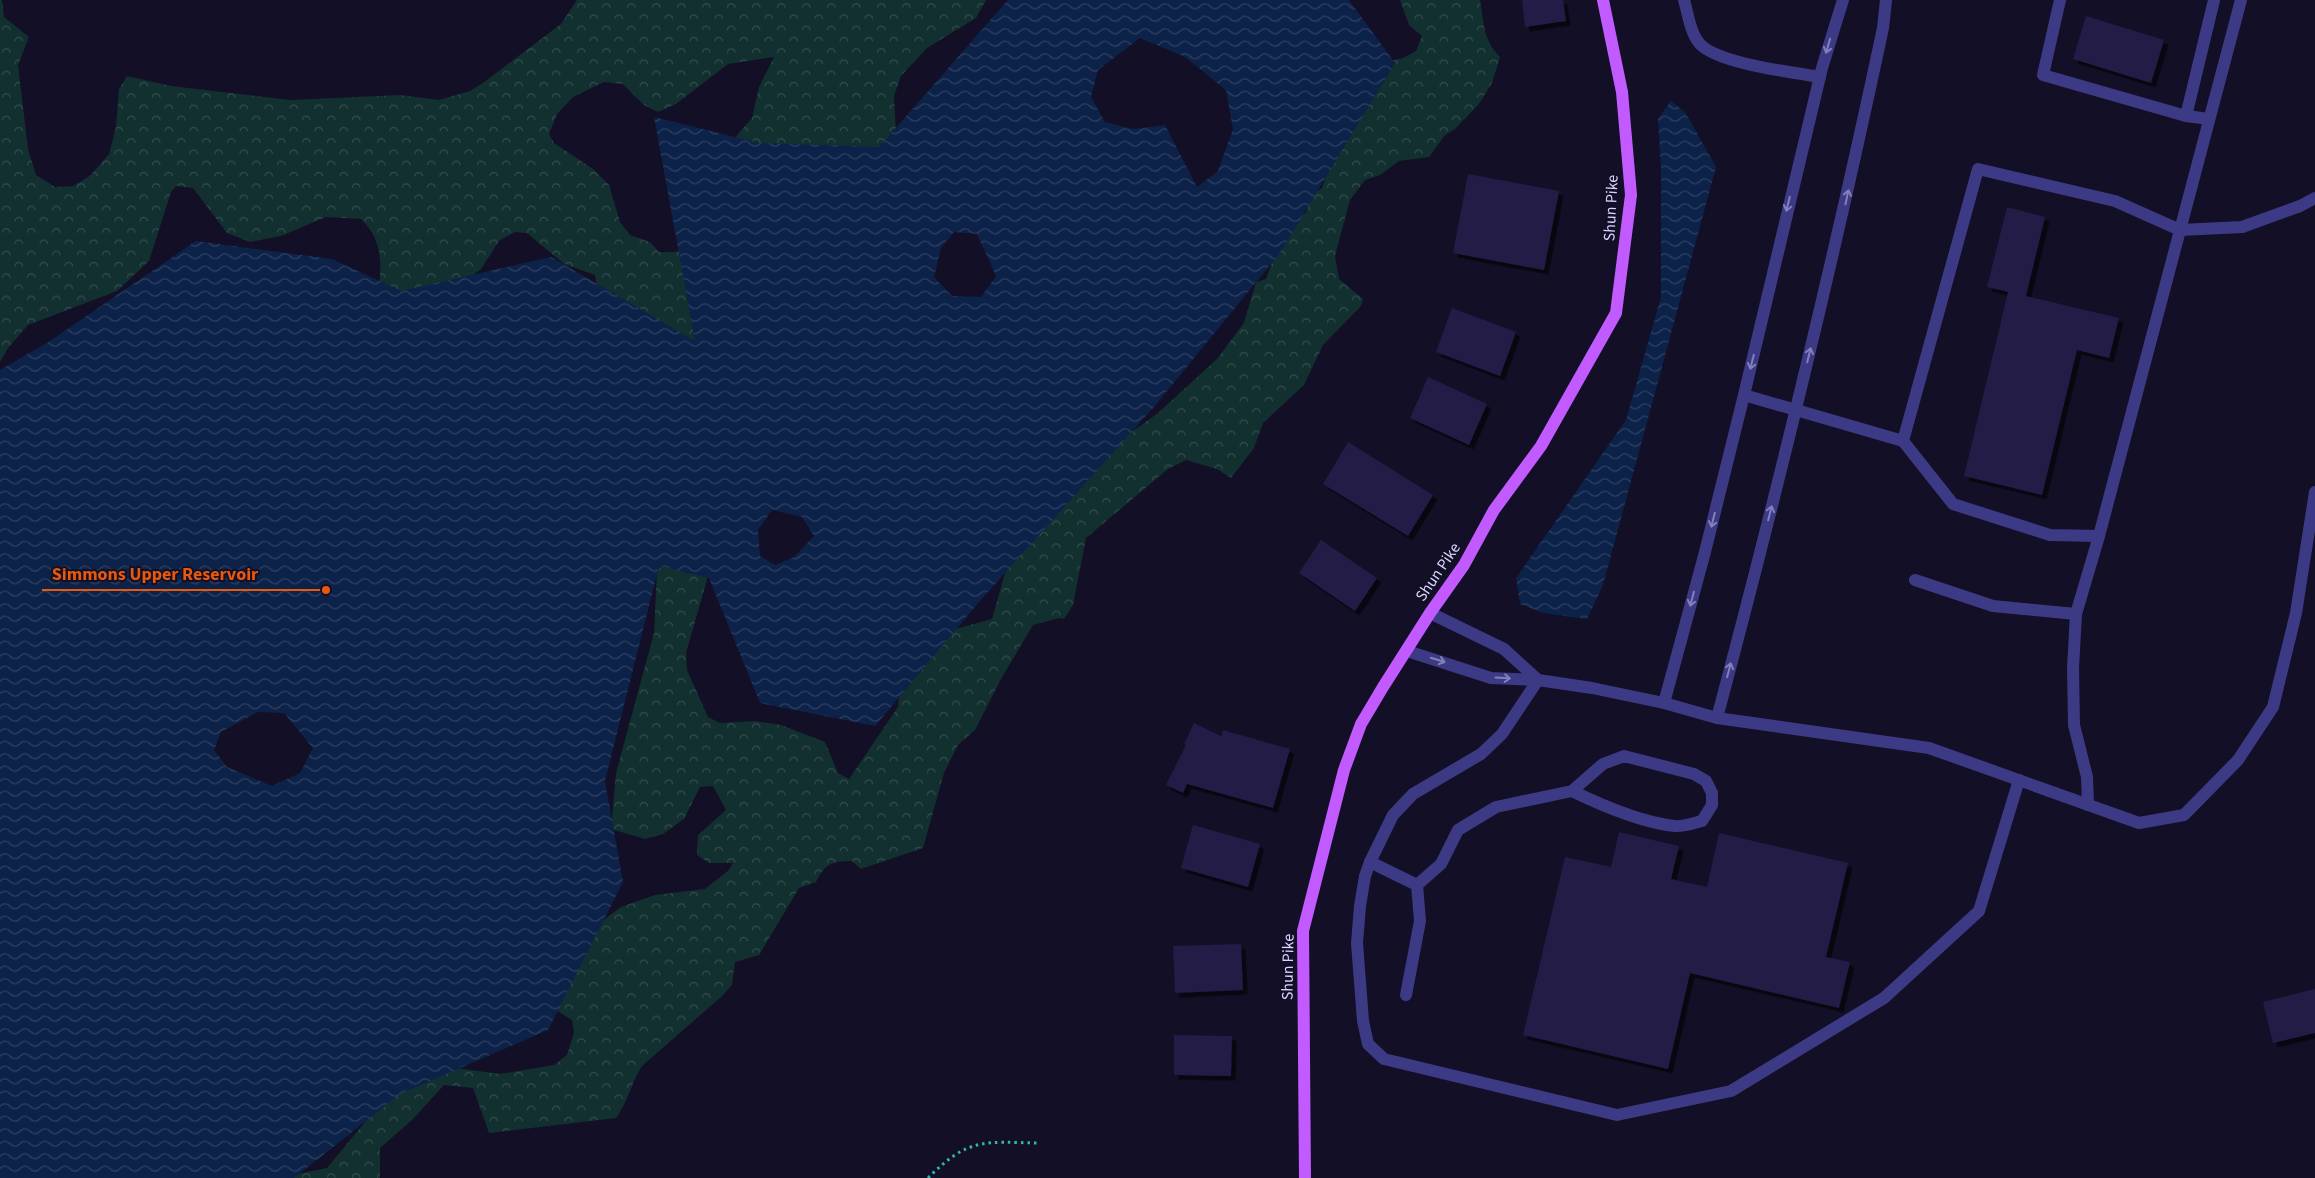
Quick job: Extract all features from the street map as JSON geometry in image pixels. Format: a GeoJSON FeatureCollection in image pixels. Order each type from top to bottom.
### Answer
{"type":"FeatureCollection","features":[{"type":"Feature","properties":{"kind":"main road","name":"Shun Pike"},"geometry":{"type":"LineString","coordinates":[[1305,1178],[1303,931],[1344,770],[1358,734],[1382,687],[1430,613],[1464,566],[1494,510],[1541,446],[1616,314],[1631,195],[1622,92],[1603,0]]}},
{"type":"Feature","properties":{"kind":"lane"},"geometry":{"type":"LineString","coordinates":[[1684,0],[1700,44],[1717,54],[1767,68],[1820,77]]}},
{"type":"Feature","properties":{"kind":"lane"},"geometry":{"type":"LineString","coordinates":[[1664,702],[1705,552],[1820,77],[1843,0]]}},
{"type":"Feature","properties":{"kind":"lane"},"geometry":{"type":"LineString","coordinates":[[1717,718],[1844,209],[1883,28],[1886,0]]}},
{"type":"Feature","properties":{"kind":"lane"},"geometry":{"type":"LineString","coordinates":[[2060,0],[2043,75],[2186,116],[2210,120]]}},
{"type":"Feature","properties":{"kind":"lane"},"geometry":{"type":"LineString","coordinates":[[2186,116],[2214,0]]}},
{"type":"Feature","properties":{"kind":"lane"},"geometry":{"type":"LineString","coordinates":[[2088,805],[2087,777],[2074,725],[2073,668],[2076,614],[2099,536],[2241,0]]}},
{"type":"Feature","properties":{"kind":"lane"},"geometry":{"type":"LineString","coordinates":[[1903,441],[1978,169],[2115,201],[2180,230],[2242,227],[2300,206],[2315,198]]}},
{"type":"Feature","properties":{"kind":"lane"},"geometry":{"type":"LineString","coordinates":[[1744,395],[1903,441],[1952,504],[2050,535],[2099,536]]}},
{"type":"Feature","properties":{"kind":"lane"},"geometry":{"type":"LineString","coordinates":[[1407,651],[1492,678],[1538,680],[1592,688],[1664,702],[1717,718],[1929,748],[2139,823],[2184,815],[2238,760],[2273,707],[2296,613],[2315,492]]}},
{"type":"Feature","properties":{"kind":"lane"},"geometry":{"type":"LineString","coordinates":[[1915,580],[1993,606],[2076,614]]}},
{"type":"Feature","properties":{"kind":"lane"},"geometry":{"type":"LineString","coordinates":[[1430,613],[1504,649],[1538,680]]}},
{"type":"Feature","properties":{"kind":"lane"},"geometry":{"type":"LineString","coordinates":[[1538,680],[1502,734],[1481,754],[1413,794],[1392,815],[1365,876],[1360,906],[1357,943],[1363,1021],[1368,1044],[1384,1059],[1618,1115],[1731,1091],[1884,998],[1979,910],[2019,780]]}},
{"type":"Feature","properties":{"kind":"lane"},"geometry":{"type":"LineString","coordinates":[[1418,885],[1441,864],[1458,830],[1473,820],[1496,807],[1572,791],[1603,764],[1624,756],[1694,774],[1706,781],[1712,793],[1712,805],[1702,821],[1676,826],[1642,818],[1572,791]]}},
{"type":"Feature","properties":{"kind":"lane"},"geometry":{"type":"LineString","coordinates":[[1370,862],[1418,885]]}},
{"type":"Feature","properties":{"kind":"lane"},"geometry":{"type":"LineString","coordinates":[[1406,995],[1420,921],[1418,885]]}},
{"type":"Feature","properties":{"kind":"path"},"geometry":{"type":"LineString","coordinates":[[928,1178],[950,1157],[981,1142],[1038,1143]]}},
{"type":"Feature","properties":{"kind":"green space"},"geometry":{"type":"Polygon","coordinates":[[[0,0],[2,0],[4,17],[29,37],[18,65],[28,149],[36,175],[55,187],[73,186],[90,176],[109,154],[116,127],[119,89],[127,76],[171,86],[291,100],[400,95],[439,100],[470,91],[483,83],[561,24],[577,0],[986,0],[976,18],[927,48],[901,76],[894,96],[896,132],[878,157],[712,164],[752,118],[759,87],[774,57],[728,64],[676,104],[658,112],[644,105],[623,84],[604,82],[573,97],[557,114],[549,134],[554,143],[593,169],[609,185],[620,222],[630,235],[650,242],[659,252],[674,252],[688,249],[695,340],[678,365],[600,310],[595,275],[564,264],[527,233],[515,232],[499,241],[481,269],[458,286],[377,303],[380,258],[375,238],[361,219],[326,217],[281,236],[250,242],[227,233],[193,188],[176,186],[171,192],[149,261],[117,291],[28,325],[8,348],[0,362],[0,0]]]}},
{"type":"Feature","properties":{"kind":"green space"},"geometry":{"type":"Polygon","coordinates":[[[1400,0],[1480,0],[1487,38],[1494,51],[1500,57],[1492,83],[1479,104],[1455,129],[1444,136],[1429,157],[1399,161],[1380,175],[1365,180],[1350,200],[1335,256],[1339,279],[1363,299],[1361,306],[1323,345],[1304,385],[1263,423],[1254,448],[1231,478],[1217,469],[1186,460],[1168,469],[1086,538],[1073,605],[1064,619],[1059,618],[1033,625],[1002,677],[975,730],[958,745],[944,773],[923,848],[861,869],[852,861],[834,863],[822,871],[816,882],[799,888],[759,955],[735,962],[732,985],[721,997],[642,1066],[624,1106],[616,1118],[489,1133],[473,1088],[444,1085],[412,1120],[380,1148],[380,1178],[278,1178],[327,1168],[384,1099],[441,1066],[500,1074],[554,1065],[567,1055],[574,1033],[572,1020],[548,1005],[591,929],[621,907],[655,895],[705,889],[729,870],[733,863],[709,863],[697,855],[698,835],[726,810],[713,786],[700,787],[684,819],[663,834],[645,839],[611,829],[616,773],[654,633],[657,572],[669,551],[713,559],[686,653],[687,670],[708,717],[720,723],[755,721],[781,725],[825,742],[838,773],[849,779],[898,707],[901,671],[919,639],[992,619],[1005,573],[1109,448],[1158,413],[1217,359],[1244,323],[1256,282],[1266,279],[1288,219],[1306,213],[1310,196],[1322,188],[1362,68],[1403,58],[1416,51],[1422,36],[1409,25],[1400,0]]]}},
{"type":"Feature","properties":{"kind":"water"},"geometry":{"type":"Polygon","coordinates":[[[1008,0],[1349,0],[1395,63],[1280,253],[1154,407],[979,602],[875,726],[760,703],[709,578],[659,566],[605,781],[623,882],[548,1030],[400,1094],[294,1178],[0,1178],[0,370],[50,341],[196,241],[332,259],[401,291],[551,257],[695,341],[654,117],[759,143],[879,147],[1008,0]],[[1140,38],[1098,70],[1091,97],[1105,122],[1133,129],[1165,125],[1197,187],[1218,171],[1233,129],[1226,90],[1185,57],[1140,38]],[[954,232],[941,248],[934,277],[952,296],[981,297],[996,276],[977,234],[954,232]],[[772,510],[758,530],[760,556],[775,565],[794,557],[814,536],[802,517],[772,510]],[[258,712],[221,732],[214,750],[227,767],[272,786],[300,773],[313,748],[284,713],[258,712]]]}},
{"type":"Feature","properties":{"kind":"water"},"geometry":{"type":"Polygon","coordinates":[[[1671,101],[1685,112],[1716,167],[1603,585],[1587,619],[1543,613],[1520,604],[1516,578],[1626,420],[1661,297],[1661,169],[1658,119],[1671,101]]]}},
{"type":"Feature","properties":{"kind":"building"},"geometry":{"type":"Polygon","coordinates":[[[1522,0],[1563,0],[1566,21],[1525,27],[1522,0]]]}},
{"type":"Feature","properties":{"kind":"building"},"geometry":{"type":"Polygon","coordinates":[[[2086,16],[2164,40],[2151,83],[2073,59],[2086,16]]]}},
{"type":"Feature","properties":{"kind":"building"},"geometry":{"type":"Polygon","coordinates":[[[1468,174],[1559,191],[1544,270],[1453,253],[1468,174]]]}},
{"type":"Feature","properties":{"kind":"building"},"geometry":{"type":"Polygon","coordinates":[[[2007,207],[2045,217],[2026,296],[2119,318],[2109,358],[2077,350],[2042,495],[1964,476],[2008,292],[1987,287],[2007,207]]]}},
{"type":"Feature","properties":{"kind":"building"},"geometry":{"type":"Polygon","coordinates":[[[1452,308],[1516,332],[1500,376],[1436,352],[1452,308]]]}},
{"type":"Feature","properties":{"kind":"building"},"geometry":{"type":"Polygon","coordinates":[[[1428,377],[1487,404],[1469,445],[1410,418],[1428,377]]]}},
{"type":"Feature","properties":{"kind":"building"},"geometry":{"type":"Polygon","coordinates":[[[1348,442],[1433,495],[1408,536],[1323,484],[1348,442]]]}},
{"type":"Feature","properties":{"kind":"building"},"geometry":{"type":"Polygon","coordinates":[[[1321,540],[1377,578],[1355,611],[1299,573],[1321,540]]]}},
{"type":"Feature","properties":{"kind":"building"},"geometry":{"type":"Polygon","coordinates":[[[1194,723],[1221,736],[1223,730],[1290,749],[1273,808],[1187,784],[1183,793],[1166,785],[1186,745],[1184,744],[1194,723]]]}},
{"type":"Feature","properties":{"kind":"building"},"geometry":{"type":"Polygon","coordinates":[[[1193,825],[1260,844],[1248,887],[1181,868],[1193,825]]]}},
{"type":"Feature","properties":{"kind":"building"},"geometry":{"type":"Polygon","coordinates":[[[1619,832],[1679,846],[1671,879],[1707,887],[1719,833],[1848,863],[1826,957],[1850,962],[1839,1008],[1690,973],[1668,1069],[1523,1035],[1565,857],[1611,867],[1619,832]]]}},
{"type":"Feature","properties":{"kind":"building"},"geometry":{"type":"Polygon","coordinates":[[[1241,944],[1243,990],[1175,993],[1173,946],[1241,944]]]}},
{"type":"Feature","properties":{"kind":"building"},"geometry":{"type":"Polygon","coordinates":[[[2315,989],[2315,1033],[2273,1043],[2263,1002],[2315,989]]]}},
{"type":"Feature","properties":{"kind":"building"},"geometry":{"type":"Polygon","coordinates":[[[1174,1035],[1232,1036],[1231,1076],[1174,1075],[1174,1035]]]}},
{"type":"Feature","properties":{"kind":"place","name":"Simmons Upper Reservoir"},"geometry":{"type":"Point","coordinates":[326,590]}}]}
